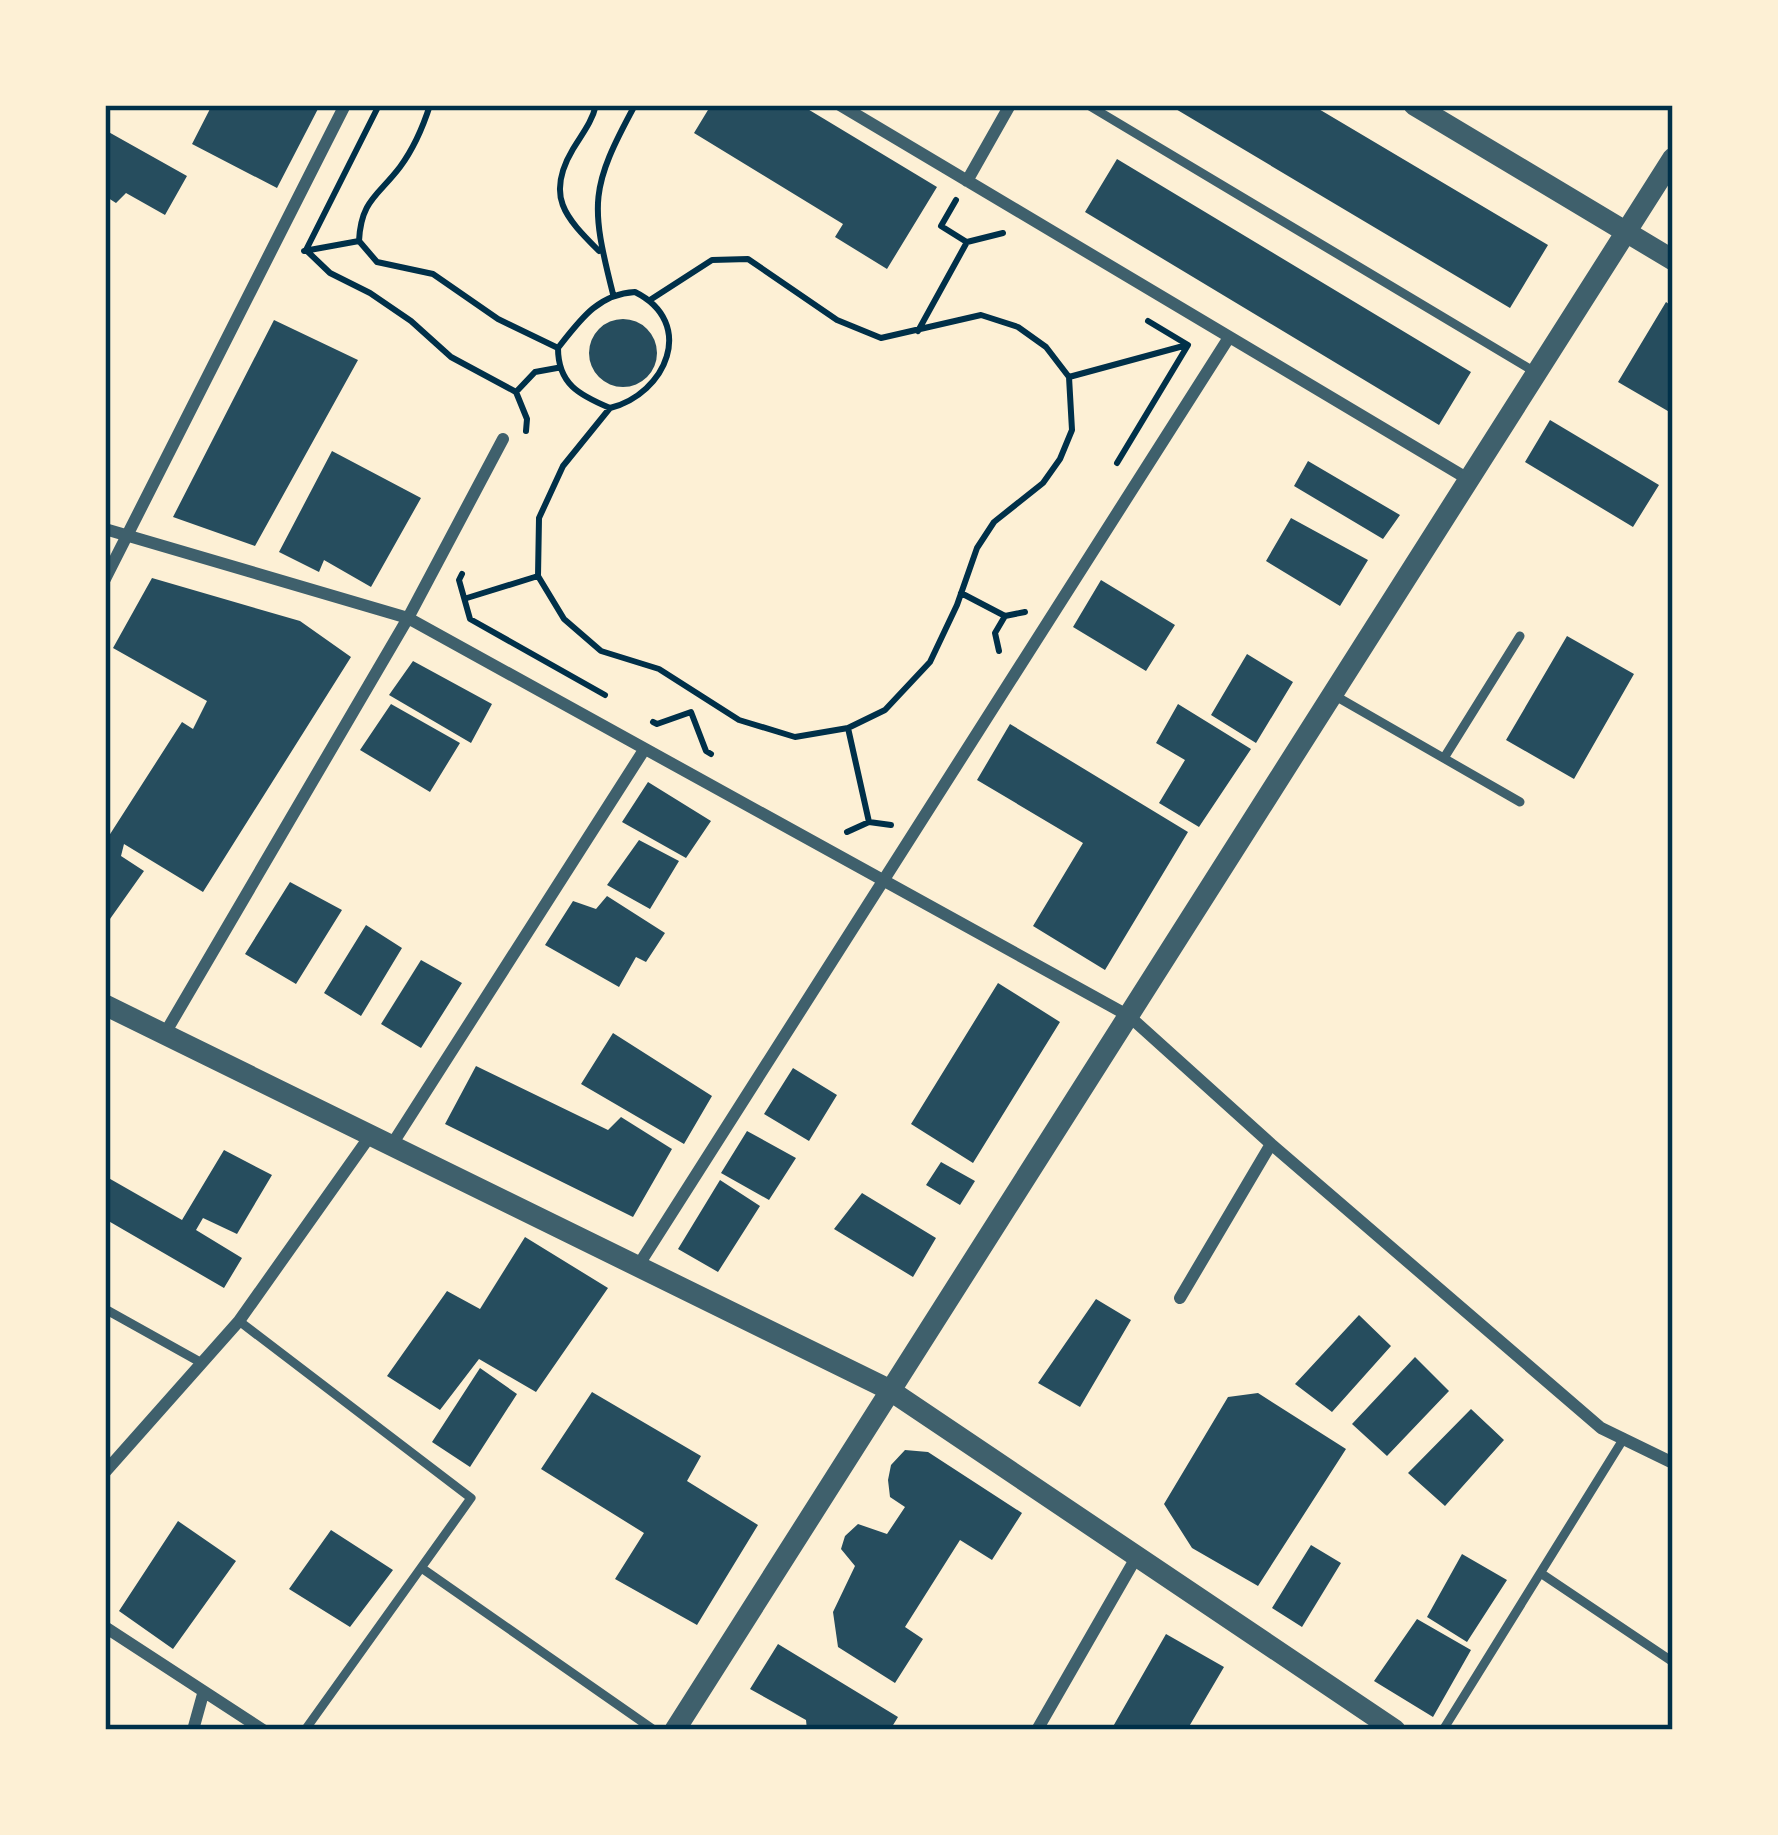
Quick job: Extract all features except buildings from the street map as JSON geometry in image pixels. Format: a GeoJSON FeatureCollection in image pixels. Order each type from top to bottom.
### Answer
{"type":"FeatureCollection","features":[{"type":"Feature","properties":{"kind":"street"},"geometry":{"type":"LineString","coordinates":[[105,579],[345,105]]}},
{"type":"Feature","properties":{"kind":"street"},"geometry":{"type":"LineString","coordinates":[[840,105],[1468,479]]}},
{"type":"Feature","properties":{"kind":"street"},"geometry":{"type":"LineString","coordinates":[[967,181],[1010,105]]}},
{"type":"Feature","properties":{"kind":"street"},"geometry":{"type":"LineString","coordinates":[[1414,105],[1673,260]]}},
{"type":"Feature","properties":{"kind":"street"},"geometry":{"type":"LineString","coordinates":[[675,1730],[1673,158]]}},
{"type":"Feature","properties":{"kind":"street"},"geometry":{"type":"LineString","coordinates":[[638,1266],[1228,339]]}},
{"type":"Feature","properties":{"kind":"street"},"geometry":{"type":"LineString","coordinates":[[164,1035],[408,619],[503,439]]}},
{"type":"Feature","properties":{"kind":"street"},"geometry":{"type":"LineString","coordinates":[[105,530],[408,619],[1130,1016],[1601,1428],[1673,1463]]}},
{"type":"Feature","properties":{"kind":"street"},"geometry":{"type":"LineString","coordinates":[[105,1472],[239,1321],[381,1141],[644,750]]}},
{"type":"Feature","properties":{"kind":"street"},"geometry":{"type":"LineString","coordinates":[[105,1005],[888,1389],[1395,1730]]}},
{"type":"Feature","properties":{"kind":"street"},"geometry":{"type":"LineString","coordinates":[[1180,1298],[1271,1144]]}},
{"type":"Feature","properties":{"kind":"street"},"geometry":{"type":"LineString","coordinates":[[1037,1730],[1137,1556]]}},
{"type":"Feature","properties":{"kind":"street"},"geometry":{"type":"LineString","coordinates":[[105,1627],[263,1730]]}},
{"type":"Feature","properties":{"kind":"street"},"geometry":{"type":"LineString","coordinates":[[193,1730],[203,1694]]}},
{"type":"Feature","properties":{"kind":"lane"},"geometry":{"type":"LineString","coordinates":[[1088,105],[1534,372]]}},
{"type":"Feature","properties":{"kind":"lane"},"geometry":{"type":"LineString","coordinates":[[1444,758],[1520,636]]}},
{"type":"Feature","properties":{"kind":"lane"},"geometry":{"type":"LineString","coordinates":[[1332,694],[1520,802]]}},
{"type":"Feature","properties":{"kind":"lane"},"geometry":{"type":"LineString","coordinates":[[105,1309],[200,1362]]}},
{"type":"Feature","properties":{"kind":"lane"},"geometry":{"type":"LineString","coordinates":[[239,1321],[471,1498],[305,1730]]}},
{"type":"Feature","properties":{"kind":"lane"},"geometry":{"type":"LineString","coordinates":[[1442,1730],[1624,1438]]}},
{"type":"Feature","properties":{"kind":"lane"},"geometry":{"type":"LineString","coordinates":[[423,1569],[654,1730]]}},
{"type":"Feature","properties":{"kind":"lane"},"geometry":{"type":"LineString","coordinates":[[1542,1574],[1673,1662]]}},
{"type":"Feature","properties":{"kind":"path"},"geometry":{"type":"LineString","coordinates":[[306,250],[379,105]]}},
{"type":"Feature","properties":{"kind":"path"},"geometry":{"type":"LineString","coordinates":[[430,105],[421,132],[400,166],[360,215],[359,241],[377,262],[433,274],[499,319],[558,348]]}},
{"type":"Feature","properties":{"kind":"path"},"geometry":{"type":"LineString","coordinates":[[596,105],[558,179],[561,207],[603,254]]}},
{"type":"Feature","properties":{"kind":"path"},"geometry":{"type":"LineString","coordinates":[[613,294],[596,221],[599,179],[635,105]]}},
{"type":"Feature","properties":{"kind":"path"},"geometry":{"type":"LineString","coordinates":[[967,181],[941,226],[967,242]]}},
{"type":"Feature","properties":{"kind":"path"},"geometry":{"type":"LineString","coordinates":[[918,331],[967,242],[1000,231],[1018,242]]}},
{"type":"Feature","properties":{"kind":"path"},"geometry":{"type":"LineString","coordinates":[[306,250],[359,241]]}},
{"type":"Feature","properties":{"kind":"path"},"geometry":{"type":"LineString","coordinates":[[306,250],[331,273],[411,322],[451,357],[515,392],[527,419],[526,437]]}},
{"type":"Feature","properties":{"kind":"path"},"geometry":{"type":"LineString","coordinates":[[610,408],[568,385],[558,368],[558,348],[584,316],[613,294],[634,292],[650,300],[668,321],[669,341],[661,368],[650,390],[630,403],[610,408],[562,466],[539,518],[538,576],[565,619],[602,651],[659,669],[739,720],[795,737],[848,728],[884,710],[930,662],[976,548],[994,522],[1042,483],[1060,459],[1072,430],[1069,377],[1046,347],[1018,327],[981,315],[881,338],[837,320],[748,260],[712,260],[650,300]]}},
{"type":"Feature","properties":{"kind":"path"},"geometry":{"type":"LineString","coordinates":[[1131,310],[1188,345]]}},
{"type":"Feature","properties":{"kind":"path"},"geometry":{"type":"LineString","coordinates":[[1069,377],[1188,345]]}},
{"type":"Feature","properties":{"kind":"path"},"geometry":{"type":"LineString","coordinates":[[1114,468],[1188,345]]}},
{"type":"Feature","properties":{"kind":"path"},"geometry":{"type":"LineString","coordinates":[[515,392],[535,372],[558,368]]}},
{"type":"Feature","properties":{"kind":"path"},"geometry":{"type":"LineString","coordinates":[[470,559],[459,580],[470,619],[615,701]]}},
{"type":"Feature","properties":{"kind":"path"},"geometry":{"type":"LineString","coordinates":[[465,598],[538,576]]}},
{"type":"Feature","properties":{"kind":"path"},"geometry":{"type":"LineString","coordinates":[[961,592],[1005,616],[1027,611]]}},
{"type":"Feature","properties":{"kind":"path"},"geometry":{"type":"LineString","coordinates":[[988,670],[1000,650],[994,633],[1005,616]]}},
{"type":"Feature","properties":{"kind":"path"},"geometry":{"type":"LineString","coordinates":[[636,712],[657,724],[691,712],[703,694]]}},
{"type":"Feature","properties":{"kind":"path"},"geometry":{"type":"LineString","coordinates":[[691,712],[706,752],[726,763]]}},
{"type":"Feature","properties":{"kind":"path"},"geometry":{"type":"LineString","coordinates":[[848,728],[869,822]]}},
{"type":"Feature","properties":{"kind":"path"},"geometry":{"type":"LineString","coordinates":[[846,832],[869,822],[892,825]]}}]}
